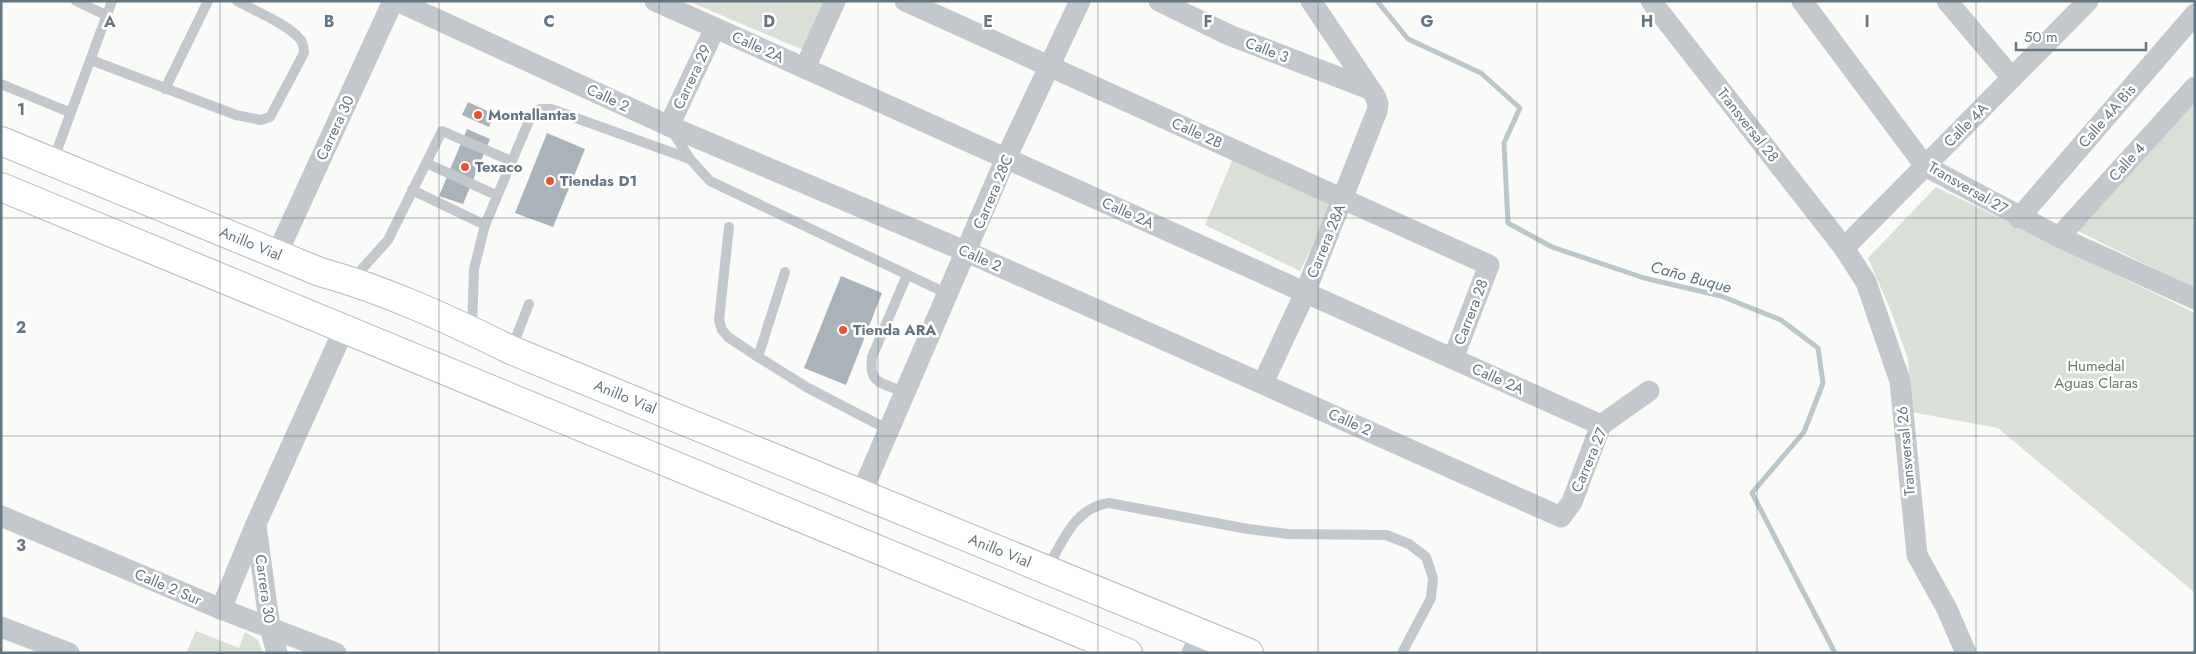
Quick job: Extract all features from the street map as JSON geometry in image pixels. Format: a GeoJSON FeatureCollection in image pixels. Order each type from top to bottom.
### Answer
{"type":"FeatureCollection","features":[{"type":"Feature","properties":{"kind":"highway","name":"Anillo Vial"},"geometry":{"type":"LineString","coordinates":[[1,141],[320,272],[351,280],[472,331],[511,350],[1046,569],[1197,643],[1250,653]]}},
{"type":"Feature","properties":{"kind":"highway"},"geometry":{"type":"LineString","coordinates":[[1,188],[1128,653]]}},
{"type":"Feature","properties":{"kind":"street","name":"Carrera 30"},"geometry":{"type":"LineString","coordinates":[[277,254],[393,1]]}},
{"type":"Feature","properties":{"kind":"street","name":"Calle 2"},"geometry":{"type":"LineString","coordinates":[[397,1],[669,126],[967,252],[1561,517]]}},
{"type":"Feature","properties":{"kind":"street","name":"Calle 2A"},"geometry":{"type":"LineString","coordinates":[[655,1],[1601,425]]}},
{"type":"Feature","properties":{"kind":"street"},"geometry":{"type":"LineString","coordinates":[[805,68],[835,1]]}},
{"type":"Feature","properties":{"kind":"street","name":"Calle 2B"},"geometry":{"type":"LineString","coordinates":[[905,1],[1489,265]]}},
{"type":"Feature","properties":{"kind":"street","name":"Carrera 28C"},"geometry":{"type":"LineString","coordinates":[[861,494],[1006,158],[1080,1]]}},
{"type":"Feature","properties":{"kind":"street","name":"Calle 3"},"geometry":{"type":"LineString","coordinates":[[1159,1],[1229,35],[1372,93]]}},
{"type":"Feature","properties":{"kind":"street"},"geometry":{"type":"LineString","coordinates":[[1311,1],[1372,93]]}},
{"type":"Feature","properties":{"kind":"street","name":"Transversal 28"},"geometry":{"type":"LineString","coordinates":[[1651,1],[1844,248]]}},
{"type":"Feature","properties":{"kind":"street","name":"Transversal 27"},"geometry":{"type":"LineString","coordinates":[[1802,1],[1926,166],[2019,218],[2195,299]]}},
{"type":"Feature","properties":{"kind":"street"},"geometry":{"type":"LineString","coordinates":[[1947,1],[2012,78]]}},
{"type":"Feature","properties":{"kind":"street","name":"Calle 4A"},"geometry":{"type":"LineString","coordinates":[[1844,248],[2088,1]]}},
{"type":"Feature","properties":{"kind":"street","name":"Calle 4A Bis"},"geometry":{"type":"LineString","coordinates":[[2019,218],[2195,14]]}},
{"type":"Feature","properties":{"kind":"street","name":"Carrera 29"},"geometry":{"type":"LineString","coordinates":[[669,126],[715,28]]}},
{"type":"Feature","properties":{"kind":"street","name":"Calle 4"},"geometry":{"type":"LineString","coordinates":[[2059,237],[2195,87]]}},
{"type":"Feature","properties":{"kind":"street","name":"Carrera 28A"},"geometry":{"type":"LineString","coordinates":[[1263,383],[1305,292],[1344,199],[1377,111],[1378,104],[1372,93]]}},
{"type":"Feature","properties":{"kind":"street","name":"Transversal 26"},"geometry":{"type":"LineString","coordinates":[[1844,248],[1866,282],[1900,381],[1917,555],[1947,608],[1966,653]]}},
{"type":"Feature","properties":{"kind":"street","name":"Carrera 28"},"geometry":{"type":"LineString","coordinates":[[1453,359],[1489,265]]}},
{"type":"Feature","properties":{"kind":"street","name":"Carrera 30"},"geometry":{"type":"LineString","coordinates":[[221,610],[256,524],[344,329]]}},
{"type":"Feature","properties":{"kind":"street","name":"Carrera 27"},"geometry":{"type":"LineString","coordinates":[[1561,517],[1572,502],[1601,425],[1649,391]]}},
{"type":"Feature","properties":{"kind":"street","name":"Calle 2 Sur"},"geometry":{"type":"LineString","coordinates":[[1,516],[221,610],[325,651]]}},
{"type":"Feature","properties":{"kind":"street","name":"Carrera 30"},"geometry":{"type":"LineString","coordinates":[[256,524],[270,628],[277,653]]}},
{"type":"Feature","properties":{"kind":"street"},"geometry":{"type":"LineString","coordinates":[[1,627],[69,653]]}},
{"type":"Feature","properties":{"kind":"lane"},"geometry":{"type":"LineString","coordinates":[[76,1],[108,16]]}},
{"type":"Feature","properties":{"kind":"lane"},"geometry":{"type":"LineString","coordinates":[[52,162],[69,112],[91,60],[112,1]]}},
{"type":"Feature","properties":{"kind":"lane"},"geometry":{"type":"LineString","coordinates":[[165,89],[208,1]]}},
{"type":"Feature","properties":{"kind":"lane"},"geometry":{"type":"LineString","coordinates":[[91,60],[236,115],[261,120],[270,117],[304,53],[304,44],[299,37],[271,19],[237,1]]}},
{"type":"Feature","properties":{"kind":"lane"},"geometry":{"type":"LineString","coordinates":[[1,84],[69,112]]}},
{"type":"Feature","properties":{"kind":"lane"},"geometry":{"type":"LineString","coordinates":[[472,331],[474,269],[485,225],[496,195],[531,116],[540,110],[551,109],[690,159]]}},
{"type":"Feature","properties":{"kind":"lane"},"geometry":{"type":"LineString","coordinates":[[669,126],[690,159],[710,181],[948,294]]}},
{"type":"Feature","properties":{"kind":"lane"},"geometry":{"type":"LineString","coordinates":[[351,280],[388,240],[442,131],[511,160]]}},
{"type":"Feature","properties":{"kind":"lane"},"geometry":{"type":"LineString","coordinates":[[426,163],[496,195]]}},
{"type":"Feature","properties":{"kind":"lane"},"geometry":{"type":"LineString","coordinates":[[412,190],[485,225]]}},
{"type":"Feature","properties":{"kind":"lane"},"geometry":{"type":"LineString","coordinates":[[729,227],[719,320],[722,330],[728,337],[808,388],[889,430]]}},
{"type":"Feature","properties":{"kind":"lane"},"geometry":{"type":"LineString","coordinates":[[758,357],[785,272]]}},
{"type":"Feature","properties":{"kind":"lane"},"geometry":{"type":"LineString","coordinates":[[905,392],[876,380],[870,370],[872,357],[907,275]]}},
{"type":"Feature","properties":{"kind":"lane"},"geometry":{"type":"LineString","coordinates":[[511,350],[529,304]]}},
{"type":"Feature","properties":{"kind":"lane"},"geometry":{"type":"LineString","coordinates":[[1046,569],[1079,516],[1095,505],[1109,503],[1210,523],[1280,533],[1386,535],[1409,544],[1426,558],[1433,578],[1432,598],[1402,653]]}},
{"type":"Feature","properties":{"kind":"green space"},"geometry":{"type":"Polygon","coordinates":[[[688,1],[824,1],[803,50],[688,1]]]}},
{"type":"Feature","properties":{"kind":"green space"},"geometry":{"type":"Polygon","coordinates":[[[2195,94],[2195,289],[2076,230],[2195,94]]]}},
{"type":"Feature","properties":{"kind":"green space"},"geometry":{"type":"Polygon","coordinates":[[[1238,147],[1338,191],[1300,271],[1205,225],[1238,147]]]}},
{"type":"Feature","properties":{"kind":"green space","name":"Humedal Aguas Claras"},"geometry":{"type":"Polygon","coordinates":[[[1936,187],[2195,313],[2195,593],[1998,428],[1911,412],[1908,359],[1891,311],[1868,258],[1936,187]]]}},
{"type":"Feature","properties":{"kind":"green space"},"geometry":{"type":"Polygon","coordinates":[[[196,631],[239,648],[245,632],[258,640],[263,653],[186,653],[196,631]]]}},
{"type":"Feature","properties":{"kind":"building","name":"Montallantas"},"geometry":{"type":"Polygon","coordinates":[[[468,102],[494,114],[489,127],[462,115],[468,102]]]}},
{"type":"Feature","properties":{"kind":"building","name":"Texaco"},"geometry":{"type":"Polygon","coordinates":[[[467,129],[490,139],[463,204],[439,196],[467,129]]]}},
{"type":"Feature","properties":{"kind":"building","name":"Tiendas D1"},"geometry":{"type":"Polygon","coordinates":[[[547,133],[585,149],[553,227],[515,213],[547,133]]]}},
{"type":"Feature","properties":{"kind":"building","name":"Tienda ARA"},"geometry":{"type":"Polygon","coordinates":[[[841,276],[882,293],[846,385],[804,368],[841,276]]]}},
{"type":"Feature","properties":{"kind":"waterway","name":"Caño Buque"},"geometry":{"type":"LineString","coordinates":[[1377,1],[1408,39],[1481,73],[1520,108],[1504,143],[1508,223],[1552,247],[1644,278],[1721,296],[1781,320],[1818,348],[1823,383],[1804,432],[1752,493],[1835,653]]}},
{"type":"Feature","properties":{"kind":"place","name":"Montallantas"},"geometry":{"type":"Point","coordinates":[478,115]}},
{"type":"Feature","properties":{"kind":"place","name":"Texaco"},"geometry":{"type":"Point","coordinates":[465,167]}},
{"type":"Feature","properties":{"kind":"place","name":"Tiendas D1"},"geometry":{"type":"Point","coordinates":[550,181]}},
{"type":"Feature","properties":{"kind":"place","name":"Tienda ARA"},"geometry":{"type":"Point","coordinates":[843,330]}}]}
